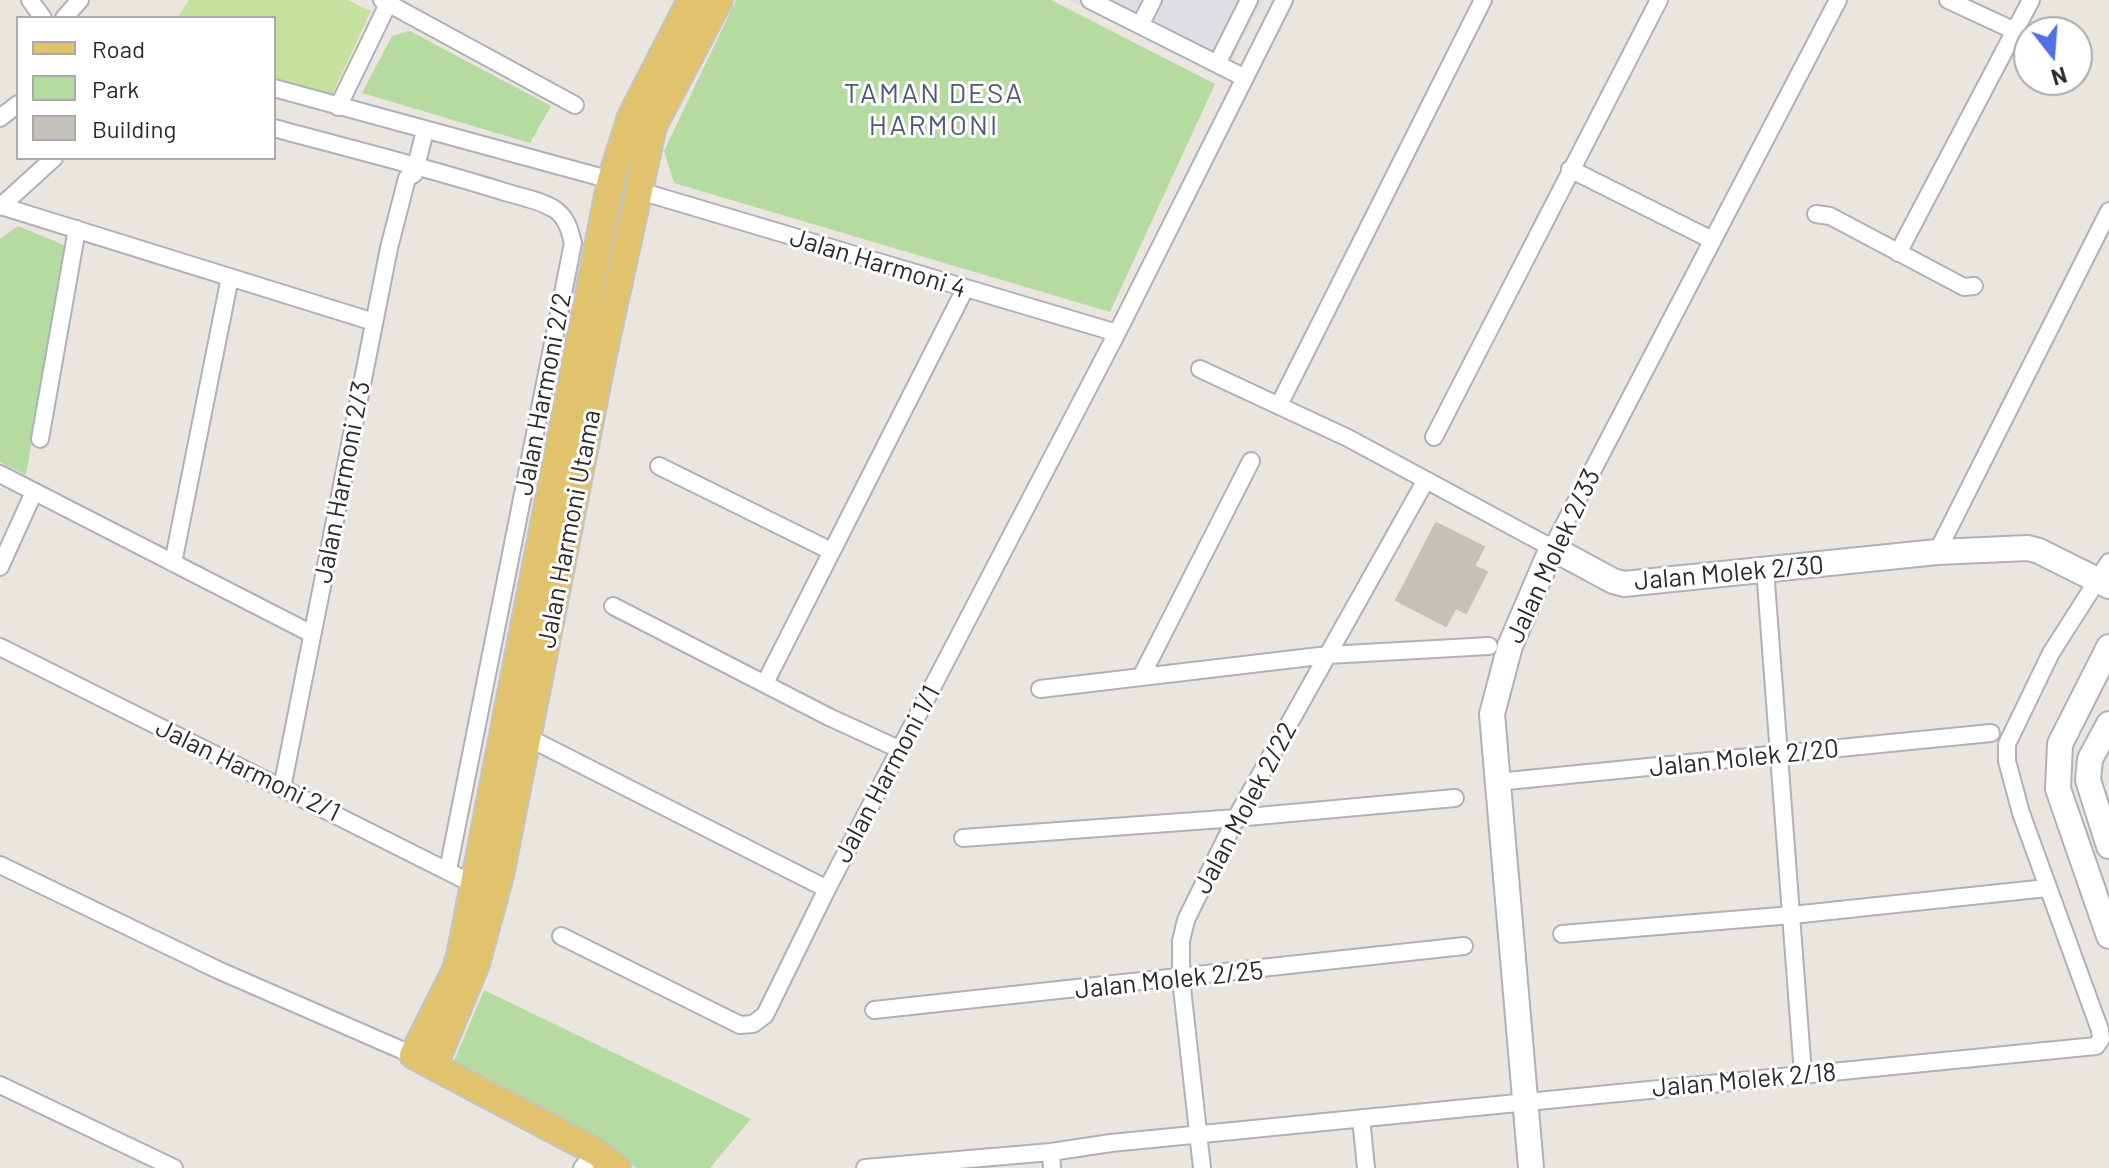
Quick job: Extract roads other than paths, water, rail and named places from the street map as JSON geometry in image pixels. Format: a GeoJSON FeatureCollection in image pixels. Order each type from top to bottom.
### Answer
{"type":"FeatureCollection","features":[{"type":"Feature","properties":{"kind":"main road","name":"Jalan Harmoni Utama"},"geometry":{"type":"LineString","coordinates":[[424,1060],[476,964],[486,890],[611,180],[631,117],[691,0]]}},
{"type":"Feature","properties":{"kind":"main road","name":"Jalan Harmoni Utama"},"geometry":{"type":"LineString","coordinates":[[486,890],[527,737],[603,354],[653,126],[719,0]]}},
{"type":"Feature","properties":{"kind":"main road"},"geometry":{"type":"LineString","coordinates":[[424,1060],[598,1163]]}},
{"type":"Feature","properties":{"kind":"street"},"geometry":{"type":"LineString","coordinates":[[66,16],[80,0]]}},
{"type":"Feature","properties":{"kind":"street"},"geometry":{"type":"LineString","coordinates":[[1090,0],[1245,78]]}},
{"type":"Feature","properties":{"kind":"street"},"geometry":{"type":"LineString","coordinates":[[1140,25],[1153,0]]}},
{"type":"Feature","properties":{"kind":"street"},"geometry":{"type":"LineString","coordinates":[[1217,64],[1249,0]]}},
{"type":"Feature","properties":{"kind":"street","name":"Jalan Harmoni 1/1"},"geometry":{"type":"LineString","coordinates":[[561,936],[740,1025],[753,1024],[765,1015],[827,889],[1117,333],[1284,0]]}},
{"type":"Feature","properties":{"kind":"street"},"geometry":{"type":"LineString","coordinates":[[1279,405],[1483,0]]}},
{"type":"Feature","properties":{"kind":"street"},"geometry":{"type":"LineString","coordinates":[[1434,437],[1659,0]]}},
{"type":"Feature","properties":{"kind":"street","name":"Jalan Molek 2/33"},"geometry":{"type":"LineString","coordinates":[[1531,1168],[1492,714],[1510,646],[1552,548],[1838,0]]}},
{"type":"Feature","properties":{"kind":"street"},"geometry":{"type":"LineString","coordinates":[[1948,0],[2013,30]]}},
{"type":"Feature","properties":{"kind":"street"},"geometry":{"type":"LineString","coordinates":[[338,107],[387,1],[575,105]]}},
{"type":"Feature","properties":{"kind":"street"},"geometry":{"type":"LineString","coordinates":[[1898,253],[2013,35]]}},
{"type":"Feature","properties":{"kind":"street"},"geometry":{"type":"LineString","coordinates":[[276,89],[611,180]]}},
{"type":"Feature","properties":{"kind":"street"},"geometry":{"type":"LineString","coordinates":[[0,118],[16,106]]}},
{"type":"Feature","properties":{"kind":"street","name":"Jalan Harmoni 2/2"},"geometry":{"type":"LineString","coordinates":[[276,129],[409,170],[487,186],[555,209],[565,219],[573,243],[448,870]]}},
{"type":"Feature","properties":{"kind":"street","name":"Jalan Harmoni 2/3"},"geometry":{"type":"LineString","coordinates":[[282,788],[389,248],[420,129]]}},
{"type":"Feature","properties":{"kind":"street"},"geometry":{"type":"LineString","coordinates":[[1,206],[52,160]]}},
{"type":"Feature","properties":{"kind":"street"},"geometry":{"type":"LineString","coordinates":[[1570,169],[1712,240]]}},
{"type":"Feature","properties":{"kind":"street","name":"Jalan Harmoni 4"},"geometry":{"type":"LineString","coordinates":[[640,191],[1117,333]]}},
{"type":"Feature","properties":{"kind":"street"},"geometry":{"type":"LineString","coordinates":[[1,206],[374,322]]}},
{"type":"Feature","properties":{"kind":"street"},"geometry":{"type":"LineString","coordinates":[[1937,552],[2109,211]]}},
{"type":"Feature","properties":{"kind":"street"},"geometry":{"type":"LineString","coordinates":[[1816,214],[1830,216],[1964,287],[1974,286]]}},
{"type":"Feature","properties":{"kind":"street"},"geometry":{"type":"LineString","coordinates":[[40,439],[77,229]]}},
{"type":"Feature","properties":{"kind":"street"},"geometry":{"type":"LineString","coordinates":[[173,563],[230,277]]}},
{"type":"Feature","properties":{"kind":"street"},"geometry":{"type":"LineString","coordinates":[[765,683],[965,289]]}},
{"type":"Feature","properties":{"kind":"street","name":"Jalan Molek 2/30"},"geometry":{"type":"LineString","coordinates":[[1200,369],[1279,405],[1613,581],[1624,584],[1937,552],[2028,548],[2106,576]]}},
{"type":"Feature","properties":{"kind":"street"},"geometry":{"type":"LineString","coordinates":[[1141,677],[1251,461]]}},
{"type":"Feature","properties":{"kind":"street"},"geometry":{"type":"LineString","coordinates":[[659,466],[831,551]]}},
{"type":"Feature","properties":{"kind":"street"},"geometry":{"type":"LineString","coordinates":[[0,474],[312,634]]}},
{"type":"Feature","properties":{"kind":"street","name":"Jalan Molek 2/22"},"geometry":{"type":"LineString","coordinates":[[1202,1168],[1181,979],[1181,941],[1186,920],[1236,818],[1426,480]]}},
{"type":"Feature","properties":{"kind":"street"},"geometry":{"type":"LineString","coordinates":[[0,567],[34,492]]}},
{"type":"Feature","properties":{"kind":"street"},"geometry":{"type":"LineString","coordinates":[[1765,569],[1803,1074]]}},
{"type":"Feature","properties":{"kind":"street","name":"Jalan Molek 2/18"},"geometry":{"type":"LineString","coordinates":[[865,1168],[1052,1160],[1198,1134],[2096,1046],[2101,1039],[2100,1030],[2021,813],[2007,761],[2007,744],[2051,653],[2106,576]]}},
{"type":"Feature","properties":{"kind":"street"},"geometry":{"type":"LineString","coordinates":[[613,606],[901,750]]}},
{"type":"Feature","properties":{"kind":"street"},"geometry":{"type":"LineString","coordinates":[[1040,689],[1328,655],[1489,646]]}},
{"type":"Feature","properties":{"kind":"street","name":"Jalan Harmoni 2/1"},"geometry":{"type":"LineString","coordinates":[[0,647],[486,890]]}},
{"type":"Feature","properties":{"kind":"street"},"geometry":{"type":"LineString","coordinates":[[2109,647],[2060,744],[2058,789],[2109,936]]}},
{"type":"Feature","properties":{"kind":"street"},"geometry":{"type":"LineString","coordinates":[[2109,724],[2090,759],[2088,780],[2109,846]]}},
{"type":"Feature","properties":{"kind":"street","name":"Jalan Molek 2/20"},"geometry":{"type":"LineString","coordinates":[[1497,782],[1991,733]]}},
{"type":"Feature","properties":{"kind":"street"},"geometry":{"type":"LineString","coordinates":[[527,737],[827,889]]}},
{"type":"Feature","properties":{"kind":"street"},"geometry":{"type":"LineString","coordinates":[[963,838],[1455,798]]}},
{"type":"Feature","properties":{"kind":"street"},"geometry":{"type":"LineString","coordinates":[[0,865],[218,970],[424,1060]]}},
{"type":"Feature","properties":{"kind":"street"},"geometry":{"type":"LineString","coordinates":[[1562,934],[1792,915],[2047,888]]}},
{"type":"Feature","properties":{"kind":"street","name":"Jalan Molek 2/25"},"geometry":{"type":"LineString","coordinates":[[874,1010],[1464,946]]}},
{"type":"Feature","properties":{"kind":"street"},"geometry":{"type":"LineString","coordinates":[[0,1085],[174,1168]]}},
{"type":"Feature","properties":{"kind":"street"},"geometry":{"type":"LineString","coordinates":[[1361,1118],[1366,1168]]}},
{"type":"Feature","properties":{"kind":"district","name":"TAMAN DESA HARMONI"},"geometry":{"type":"Point","coordinates":[934,110]}}]}
